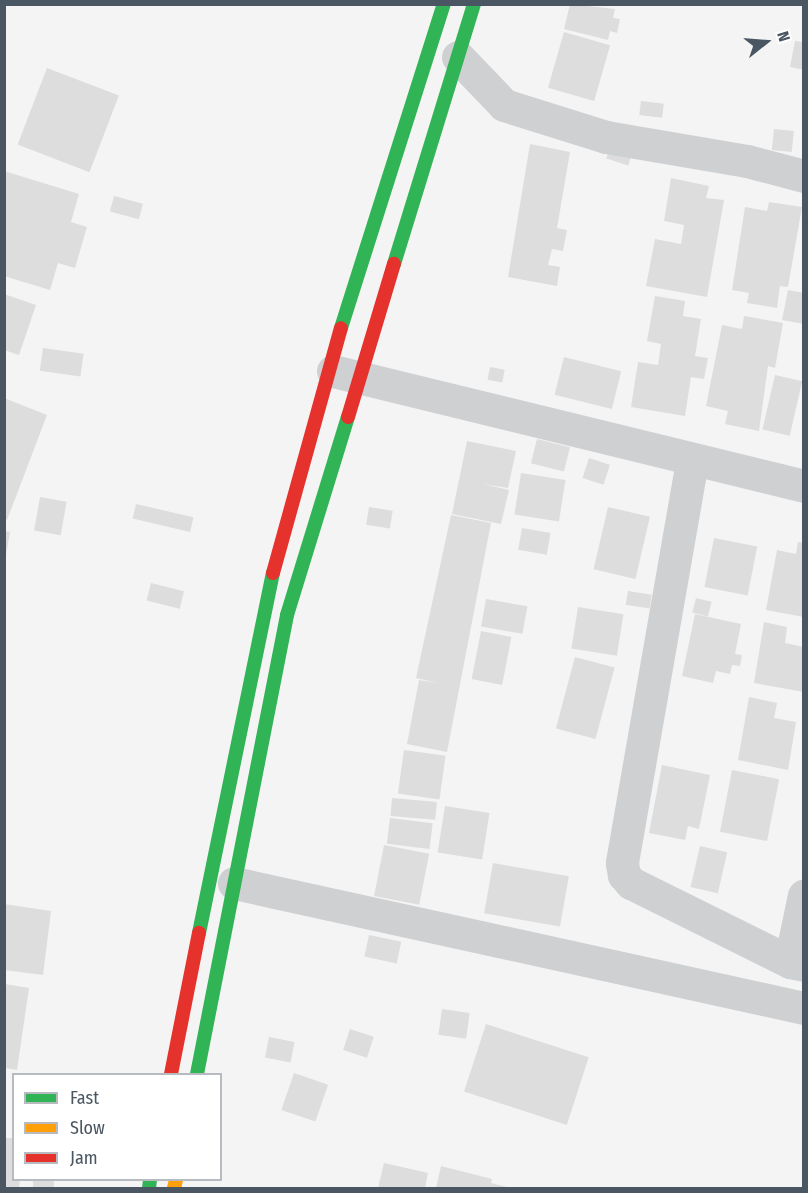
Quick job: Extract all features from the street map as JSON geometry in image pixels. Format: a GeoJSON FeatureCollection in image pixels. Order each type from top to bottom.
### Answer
{"type":"FeatureCollection","features":[{"type":"Feature","properties":{"kind":"main road"},"geometry":{"type":"LineString","coordinates":[[196,1073],[287,615],[345,374],[444,4]]}},
{"type":"Feature","properties":{"kind":"main road"},"geometry":{"type":"LineString","coordinates":[[171,1073],[263,610],[458,57],[474,4]]}},
{"type":"Feature","properties":{"kind":"street"},"geometry":{"type":"LineString","coordinates":[[458,57],[504,105],[606,137],[747,161],[804,176]]}},
{"type":"Feature","properties":{"kind":"street"},"geometry":{"type":"LineString","coordinates":[[345,374],[692,461],[804,486]]}},
{"type":"Feature","properties":{"kind":"street"},"geometry":{"type":"LineString","coordinates":[[692,461],[622,863],[624,875],[631,883],[797,964],[804,895]]}},
{"type":"Feature","properties":{"kind":"street"},"geometry":{"type":"LineString","coordinates":[[234,883],[804,1008]]}},
{"type":"Feature","properties":{"kind":"building"},"geometry":{"type":"Polygon","coordinates":[[[570,4],[615,9],[613,18],[620,19],[617,33],[610,31],[608,40],[564,29],[570,4]]]}},
{"type":"Feature","properties":{"kind":"building"},"geometry":{"type":"Polygon","coordinates":[[[564,32],[610,45],[594,101],[548,88],[564,32]]]}},
{"type":"Feature","properties":{"kind":"building"},"geometry":{"type":"Polygon","coordinates":[[[795,41],[804,42],[804,70],[790,67],[795,41]]]}},
{"type":"Feature","properties":{"kind":"building"},"geometry":{"type":"Polygon","coordinates":[[[47,68],[119,96],[89,172],[18,145],[47,68]]]}},
{"type":"Feature","properties":{"kind":"building"},"geometry":{"type":"Polygon","coordinates":[[[641,101],[664,104],[662,118],[639,115],[641,101]]]}},
{"type":"Feature","properties":{"kind":"building"},"geometry":{"type":"Polygon","coordinates":[[[774,129],[794,131],[792,152],[772,150],[774,129]]]}},
{"type":"Feature","properties":{"kind":"building"},"geometry":{"type":"Polygon","coordinates":[[[530,144],[570,152],[557,228],[567,230],[563,251],[552,249],[548,265],[560,267],[557,286],[508,277],[530,144]]]}},
{"type":"Feature","properties":{"kind":"building"},"geometry":{"type":"Polygon","coordinates":[[[610,147],[632,154],[628,166],[606,158],[610,147]]]}},
{"type":"Feature","properties":{"kind":"building"},"geometry":{"type":"Polygon","coordinates":[[[4,171],[79,194],[71,222],[87,227],[75,268],[58,263],[50,290],[4,276],[4,171]]]}},
{"type":"Feature","properties":{"kind":"building"},"geometry":{"type":"Polygon","coordinates":[[[671,178],[709,186],[706,198],[724,200],[707,297],[646,286],[655,239],[681,244],[684,225],[664,221],[671,178]]]}},
{"type":"Feature","properties":{"kind":"building"},"geometry":{"type":"Polygon","coordinates":[[[114,196],[143,204],[139,219],[110,211],[114,196]]]}},
{"type":"Feature","properties":{"kind":"building"},"geometry":{"type":"Polygon","coordinates":[[[769,202],[802,207],[788,287],[780,286],[777,308],[747,303],[749,293],[732,290],[745,207],[767,211],[769,202]]]}},
{"type":"Feature","properties":{"kind":"building"},"geometry":{"type":"Polygon","coordinates":[[[788,290],[804,293],[804,324],[782,320],[788,290]]]}},
{"type":"Feature","properties":{"kind":"building"},"geometry":{"type":"Polygon","coordinates":[[[4,294],[36,305],[19,355],[4,350],[4,294]]]}},
{"type":"Feature","properties":{"kind":"building"},"geometry":{"type":"Polygon","coordinates":[[[655,296],[685,301],[683,316],[701,319],[695,356],[708,358],[704,379],[691,377],[685,416],[631,407],[638,362],[658,365],[661,344],[647,341],[655,296]]]}},
{"type":"Feature","properties":{"kind":"building"},"geometry":{"type":"Polygon","coordinates":[[[744,316],[783,323],[775,368],[768,366],[759,431],[725,424],[728,411],[706,406],[722,325],[742,329],[744,316]]]}},
{"type":"Feature","properties":{"kind":"building"},"geometry":{"type":"Polygon","coordinates":[[[43,348],[84,354],[80,376],[40,371],[43,348]]]}},
{"type":"Feature","properties":{"kind":"building"},"geometry":{"type":"Polygon","coordinates":[[[564,357],[621,371],[612,409],[555,395],[564,357]]]}},
{"type":"Feature","properties":{"kind":"building"},"geometry":{"type":"Polygon","coordinates":[[[490,367],[505,370],[502,383],[488,380],[490,367]]]}},
{"type":"Feature","properties":{"kind":"building"},"geometry":{"type":"Polygon","coordinates":[[[775,375],[802,381],[790,436],[762,430],[775,375]]]}},
{"type":"Feature","properties":{"kind":"building"},"geometry":{"type":"Polygon","coordinates":[[[4,398],[47,415],[7,520],[4,518],[4,398]]]}},
{"type":"Feature","properties":{"kind":"building"},"geometry":{"type":"Polygon","coordinates":[[[537,439],[570,447],[564,471],[531,463],[537,439]]]}},
{"type":"Feature","properties":{"kind":"building"},"geometry":{"type":"Polygon","coordinates":[[[467,441],[516,451],[508,488],[483,484],[509,490],[501,524],[452,514],[467,441]]]}},
{"type":"Feature","properties":{"kind":"building"},"geometry":{"type":"Polygon","coordinates":[[[589,458],[610,465],[603,485],[583,478],[589,458]]]}},
{"type":"Feature","properties":{"kind":"building"},"geometry":{"type":"Polygon","coordinates":[[[521,473],[565,480],[559,522],[514,514],[521,473]]]}},
{"type":"Feature","properties":{"kind":"building"},"geometry":{"type":"Polygon","coordinates":[[[40,497],[67,502],[61,535],[34,530],[40,497]]]}},
{"type":"Feature","properties":{"kind":"building"},"geometry":{"type":"Polygon","coordinates":[[[136,504],[193,517],[190,532],[133,519],[136,504]]]}},
{"type":"Feature","properties":{"kind":"building"},"geometry":{"type":"Polygon","coordinates":[[[369,507],[393,511],[390,529],[366,525],[369,507]]]}},
{"type":"Feature","properties":{"kind":"building"},"geometry":{"type":"Polygon","coordinates":[[[608,507],[650,517],[636,579],[594,569],[608,507]]]}},
{"type":"Feature","properties":{"kind":"building"},"geometry":{"type":"Polygon","coordinates":[[[451,515],[491,523],[447,752],[407,744],[419,680],[438,683],[416,678],[451,515]]]}},
{"type":"Feature","properties":{"kind":"building"},"geometry":{"type":"Polygon","coordinates":[[[522,528],[551,533],[547,555],[518,550],[522,528]]]}},
{"type":"Feature","properties":{"kind":"building"},"geometry":{"type":"Polygon","coordinates":[[[4,531],[10,532],[6,555],[4,555],[4,531]]]}},
{"type":"Feature","properties":{"kind":"building"},"geometry":{"type":"Polygon","coordinates":[[[714,538],[757,546],[748,595],[704,587],[714,538]]]}},
{"type":"Feature","properties":{"kind":"building"},"geometry":{"type":"Polygon","coordinates":[[[798,542],[804,543],[804,617],[766,610],[777,550],[796,554],[798,542]]]}},
{"type":"Feature","properties":{"kind":"building"},"geometry":{"type":"Polygon","coordinates":[[[151,583],[184,591],[180,609],[147,600],[151,583]]]}},
{"type":"Feature","properties":{"kind":"building"},"geometry":{"type":"Polygon","coordinates":[[[628,591],[652,595],[650,609],[626,605],[628,591]]]}},
{"type":"Feature","properties":{"kind":"building"},"geometry":{"type":"Polygon","coordinates":[[[696,598],[712,602],[708,616],[692,613],[696,598]]]}},
{"type":"Feature","properties":{"kind":"building"},"geometry":{"type":"Polygon","coordinates":[[[486,599],[527,606],[522,634],[481,627],[486,599]]]}},
{"type":"Feature","properties":{"kind":"building"},"geometry":{"type":"Polygon","coordinates":[[[578,607],[623,614],[617,656],[571,648],[578,607]]]}},
{"type":"Feature","properties":{"kind":"building"},"geometry":{"type":"Polygon","coordinates":[[[695,614],[741,624],[735,654],[742,655],[740,666],[732,665],[730,674],[716,671],[713,683],[682,676],[695,614]]]}},
{"type":"Feature","properties":{"kind":"building"},"geometry":{"type":"Polygon","coordinates":[[[764,622],[787,627],[785,643],[804,647],[804,692],[754,683],[764,622]]]}},
{"type":"Feature","properties":{"kind":"building"},"geometry":{"type":"Polygon","coordinates":[[[481,631],[511,637],[502,685],[472,679],[481,631]]]}},
{"type":"Feature","properties":{"kind":"building"},"geometry":{"type":"Polygon","coordinates":[[[575,657],[615,668],[595,739],[556,728],[575,657]]]}},
{"type":"Feature","properties":{"kind":"building"},"geometry":{"type":"Polygon","coordinates":[[[749,697],[777,703],[774,718],[796,722],[788,770],[738,760],[749,697]]]}},
{"type":"Feature","properties":{"kind":"building"},"geometry":{"type":"Polygon","coordinates":[[[404,750],[446,756],[439,799],[398,794],[404,750]]]}},
{"type":"Feature","properties":{"kind":"building"},"geometry":{"type":"Polygon","coordinates":[[[662,765],[710,775],[699,829],[688,826],[685,840],[649,833],[662,765]]]}},
{"type":"Feature","properties":{"kind":"building"},"geometry":{"type":"Polygon","coordinates":[[[732,770],[779,779],[767,841],[720,832],[732,770]]]}},
{"type":"Feature","properties":{"kind":"building"},"geometry":{"type":"Polygon","coordinates":[[[392,798],[437,802],[435,820],[390,816],[392,798]]]}},
{"type":"Feature","properties":{"kind":"building"},"geometry":{"type":"Polygon","coordinates":[[[445,806],[489,813],[482,859],[438,852],[445,806]]]}},
{"type":"Feature","properties":{"kind":"building"},"geometry":{"type":"Polygon","coordinates":[[[390,818],[433,823],[430,849],[387,844],[390,818]]]}},
{"type":"Feature","properties":{"kind":"building"},"geometry":{"type":"Polygon","coordinates":[[[384,845],[429,854],[419,905],[374,896],[384,845]]]}},
{"type":"Feature","properties":{"kind":"building"},"geometry":{"type":"Polygon","coordinates":[[[700,846],[727,852],[718,893],[691,887],[700,846]]]}},
{"type":"Feature","properties":{"kind":"building"},"geometry":{"type":"Polygon","coordinates":[[[493,863],[569,876],[560,927],[484,913],[493,863]]]}},
{"type":"Feature","properties":{"kind":"building"},"geometry":{"type":"Polygon","coordinates":[[[4,904],[51,911],[43,975],[4,970],[4,904]]]}},
{"type":"Feature","properties":{"kind":"building"},"geometry":{"type":"Polygon","coordinates":[[[369,935],[401,942],[397,963],[364,957],[369,935]]]}},
{"type":"Feature","properties":{"kind":"building"},"geometry":{"type":"Polygon","coordinates":[[[5,984],[29,988],[17,1070],[5,1068],[5,984]]]}},
{"type":"Feature","properties":{"kind":"building"},"geometry":{"type":"Polygon","coordinates":[[[442,1009],[470,1013],[466,1039],[438,1035],[442,1009]]]}},
{"type":"Feature","properties":{"kind":"building"},"geometry":{"type":"Polygon","coordinates":[[[486,1024],[589,1057],[567,1125],[464,1092],[486,1024]]]}},
{"type":"Feature","properties":{"kind":"building"},"geometry":{"type":"Polygon","coordinates":[[[350,1029],[374,1037],[367,1058],[343,1050],[350,1029]]]}},
{"type":"Feature","properties":{"kind":"building"},"geometry":{"type":"Polygon","coordinates":[[[269,1037],[295,1042],[291,1063],[265,1058],[269,1037]]]}},
{"type":"Feature","properties":{"kind":"building"},"geometry":{"type":"Polygon","coordinates":[[[294,1073],[328,1085],[315,1122],[281,1110],[294,1073]]]}},
{"type":"Feature","properties":{"kind":"building"},"geometry":{"type":"Polygon","coordinates":[[[4,1138],[12,1138],[12,1181],[20,1181],[19,1188],[4,1188],[4,1138]]]}},
{"type":"Feature","properties":{"kind":"building"},"geometry":{"type":"Polygon","coordinates":[[[384,1163],[428,1173],[425,1188],[378,1188],[384,1163]]]}},
{"type":"Feature","properties":{"kind":"building"},"geometry":{"type":"Polygon","coordinates":[[[441,1166],[492,1179],[491,1183],[511,1188],[436,1188],[441,1166]]]}},
{"type":"Feature","properties":{"kind":"building"},"geometry":{"type":"Polygon","coordinates":[[[33,1181],[54,1181],[54,1188],[33,1188],[33,1181]]]}},
{"type":"Feature","properties":{"kind":"traffic: fast"},"geometry":{"type":"LineString","coordinates":[[341,328],[444,4]]}},
{"type":"Feature","properties":{"kind":"traffic: fast"},"geometry":{"type":"LineString","coordinates":[[394,264],[474,4]]}},
{"type":"Feature","properties":{"kind":"traffic: fast"},"geometry":{"type":"LineString","coordinates":[[197,1073],[287,615],[348,417]]}},
{"type":"Feature","properties":{"kind":"traffic: fast"},"geometry":{"type":"LineString","coordinates":[[199,933],[273,573]]}},
{"type":"Feature","properties":{"kind":"traffic: fast"},"geometry":{"type":"LineString","coordinates":[[149,1188],[150,1181]]}},
{"type":"Feature","properties":{"kind":"traffic: slow"},"geometry":{"type":"LineString","coordinates":[[174,1188],[176,1181]]}},
{"type":"Feature","properties":{"kind":"traffic: jam"},"geometry":{"type":"LineString","coordinates":[[348,417],[394,264]]}},
{"type":"Feature","properties":{"kind":"traffic: jam"},"geometry":{"type":"LineString","coordinates":[[273,573],[341,328]]}},
{"type":"Feature","properties":{"kind":"traffic: jam"},"geometry":{"type":"LineString","coordinates":[[171,1073],[199,933]]}}]}
